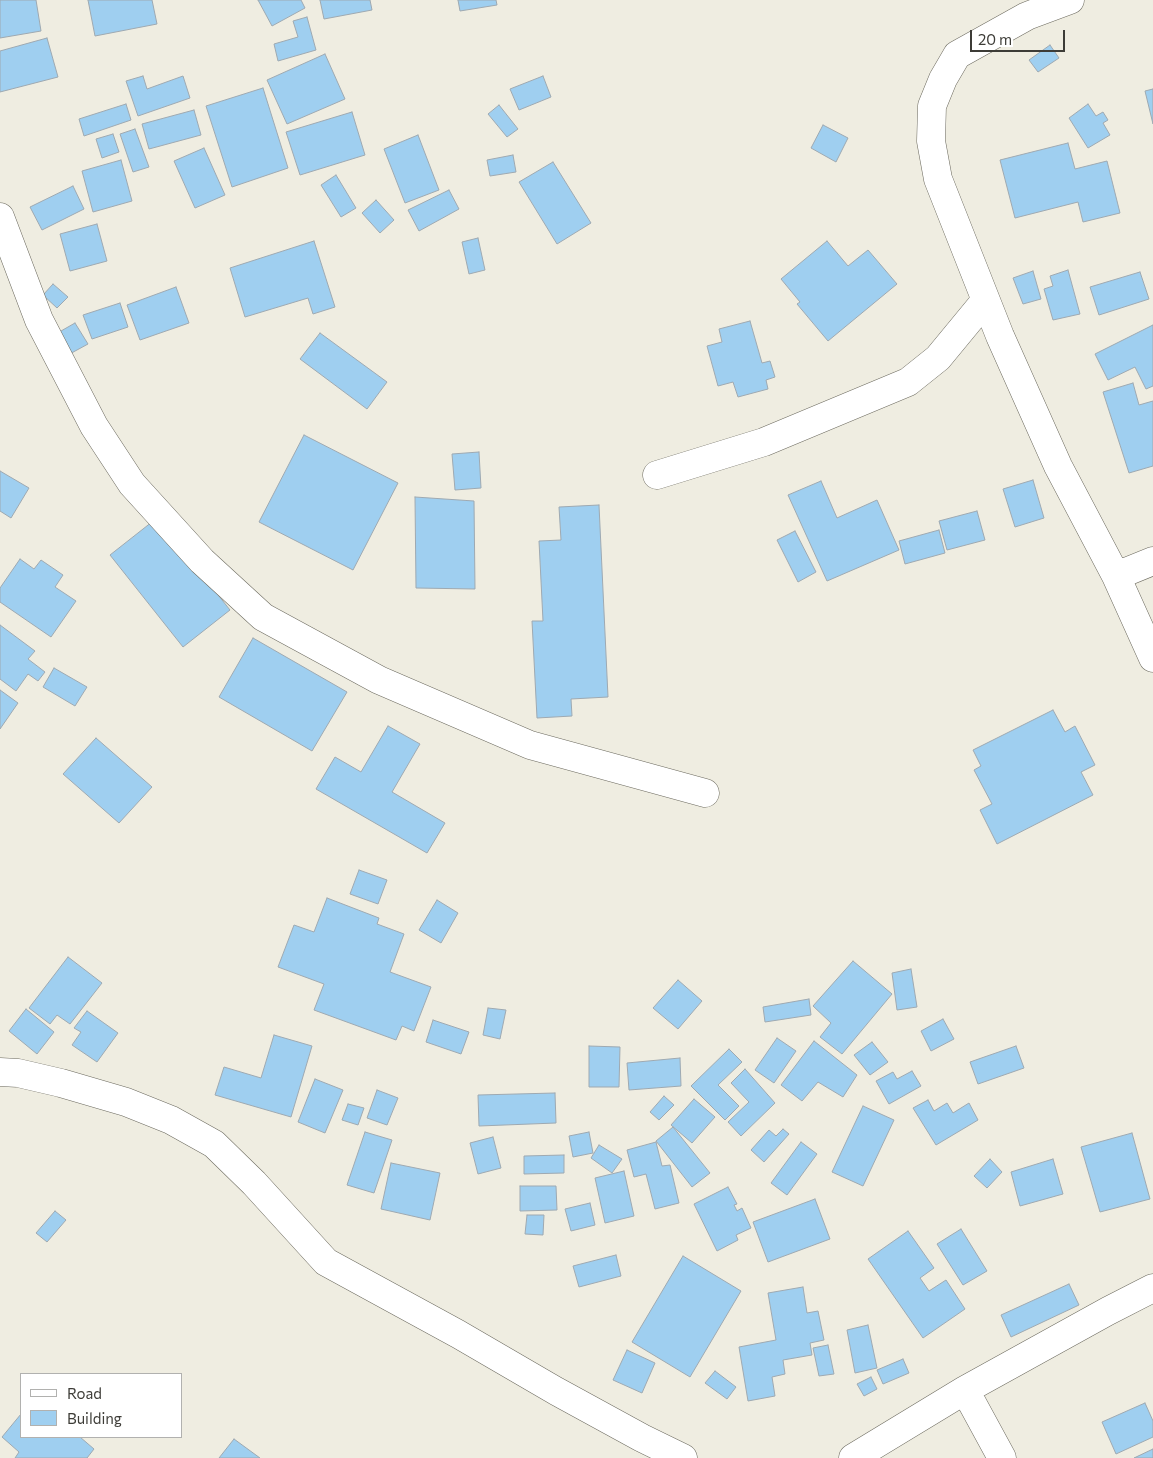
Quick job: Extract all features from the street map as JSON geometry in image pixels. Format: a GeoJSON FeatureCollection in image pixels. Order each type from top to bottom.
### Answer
{"type":"FeatureCollection","features":[{"type":"Feature","properties":{"kind":"street"},"geometry":{"type":"LineString","coordinates":[[1070,0],[1027,16],[957,55],[943,79],[932,106],[930,141],[938,180],[1000,336],[1058,466],[1116,576],[1153,658]]}},
{"type":"Feature","properties":{"kind":"street"},"geometry":{"type":"LineString","coordinates":[[0,217],[39,320],[94,426],[132,484],[202,561],[263,617],[379,680],[530,745],[705,793]]}},
{"type":"Feature","properties":{"kind":"street"},"geometry":{"type":"LineString","coordinates":[[658,475],[764,442],[908,382],[938,358],[985,301]]}},
{"type":"Feature","properties":{"kind":"street"},"geometry":{"type":"LineString","coordinates":[[1116,576],[1153,561]]}},
{"type":"Feature","properties":{"kind":"street"},"geometry":{"type":"LineString","coordinates":[[0,1072],[18,1072],[126,1102],[171,1120],[214,1144],[326,1262],[458,1334],[564,1396],[642,1438],[684,1458]]}},
{"type":"Feature","properties":{"kind":"street"},"geometry":{"type":"LineString","coordinates":[[853,1458],[965,1390],[1153,1288]]}},
{"type":"Feature","properties":{"kind":"street"},"geometry":{"type":"LineString","coordinates":[[965,1390],[1002,1458]]}},
{"type":"Feature","properties":{"kind":"building"},"geometry":{"type":"Polygon","coordinates":[[[0,0],[36,0],[41,31],[0,38],[0,0]]]}},
{"type":"Feature","properties":{"kind":"building"},"geometry":{"type":"Polygon","coordinates":[[[88,0],[152,0],[157,24],[95,36],[88,0]]]}},
{"type":"Feature","properties":{"kind":"building"},"geometry":{"type":"Polygon","coordinates":[[[258,0],[301,0],[305,8],[272,26],[258,0]]]}},
{"type":"Feature","properties":{"kind":"building"},"geometry":{"type":"Polygon","coordinates":[[[320,0],[370,0],[372,10],[324,19],[320,0]]]}},
{"type":"Feature","properties":{"kind":"building"},"geometry":{"type":"Polygon","coordinates":[[[458,0],[496,0],[497,5],[460,11],[458,0]]]}},
{"type":"Feature","properties":{"kind":"building"},"geometry":{"type":"Polygon","coordinates":[[[307,17],[316,50],[278,61],[274,44],[298,37],[293,21],[307,17]]]}},
{"type":"Feature","properties":{"kind":"building"},"geometry":{"type":"Polygon","coordinates":[[[47,38],[58,77],[0,92],[0,51],[47,38]]]}},
{"type":"Feature","properties":{"kind":"building"},"geometry":{"type":"Polygon","coordinates":[[[1050,45],[1059,58],[1038,72],[1029,60],[1050,45]]]}},
{"type":"Feature","properties":{"kind":"building"},"geometry":{"type":"Polygon","coordinates":[[[325,54],[345,99],[287,124],[267,80],[325,54]]]}},
{"type":"Feature","properties":{"kind":"building"},"geometry":{"type":"Polygon","coordinates":[[[143,76],[147,89],[183,76],[190,98],[138,116],[126,81],[143,76]]]}},
{"type":"Feature","properties":{"kind":"building"},"geometry":{"type":"Polygon","coordinates":[[[543,76],[551,97],[519,110],[510,89],[543,76]]]}},
{"type":"Feature","properties":{"kind":"building"},"geometry":{"type":"Polygon","coordinates":[[[263,88],[288,168],[232,187],[206,106],[263,88]]]}},
{"type":"Feature","properties":{"kind":"building"},"geometry":{"type":"Polygon","coordinates":[[[1153,89],[1153,124],[1145,91],[1153,89]]]}},
{"type":"Feature","properties":{"kind":"building"},"geometry":{"type":"Polygon","coordinates":[[[126,104],[131,120],[84,136],[79,119],[126,104]]]}},
{"type":"Feature","properties":{"kind":"building"},"geometry":{"type":"Polygon","coordinates":[[[1088,104],[1096,116],[1103,112],[1108,120],[1103,123],[1110,135],[1088,148],[1069,118],[1088,104]]]}},
{"type":"Feature","properties":{"kind":"building"},"geometry":{"type":"Polygon","coordinates":[[[499,105],[518,129],[507,137],[488,114],[499,105]]]}},
{"type":"Feature","properties":{"kind":"building"},"geometry":{"type":"Polygon","coordinates":[[[194,110],[201,135],[149,149],[142,124],[194,110]]]}},
{"type":"Feature","properties":{"kind":"building"},"geometry":{"type":"Polygon","coordinates":[[[352,112],[365,155],[300,175],[286,132],[352,112]]]}},
{"type":"Feature","properties":{"kind":"building"},"geometry":{"type":"Polygon","coordinates":[[[823,125],[848,138],[836,162],[811,148],[823,125]]]}},
{"type":"Feature","properties":{"kind":"building"},"geometry":{"type":"Polygon","coordinates":[[[135,129],[149,167],[133,172],[120,134],[135,129]]]}},
{"type":"Feature","properties":{"kind":"building"},"geometry":{"type":"Polygon","coordinates":[[[113,134],[119,152],[102,158],[96,139],[113,134]]]}},
{"type":"Feature","properties":{"kind":"building"},"geometry":{"type":"Polygon","coordinates":[[[418,135],[439,190],[405,203],[384,149],[418,135]]]}},
{"type":"Feature","properties":{"kind":"building"},"geometry":{"type":"Polygon","coordinates":[[[1068,143],[1075,169],[1107,161],[1120,213],[1083,222],[1078,202],[1015,218],[1000,160],[1068,143]]]}},
{"type":"Feature","properties":{"kind":"building"},"geometry":{"type":"Polygon","coordinates":[[[204,148],[225,195],[195,208],[174,161],[204,148]]]}},
{"type":"Feature","properties":{"kind":"building"},"geometry":{"type":"Polygon","coordinates":[[[513,155],[516,172],[490,176],[487,160],[513,155]]]}},
{"type":"Feature","properties":{"kind":"building"},"geometry":{"type":"Polygon","coordinates":[[[121,160],[132,201],[93,212],[82,171],[121,160]]]}},
{"type":"Feature","properties":{"kind":"building"},"geometry":{"type":"Polygon","coordinates":[[[553,162],[591,223],[557,244],[519,182],[553,162]]]}},
{"type":"Feature","properties":{"kind":"building"},"geometry":{"type":"Polygon","coordinates":[[[336,175],[356,208],[341,217],[321,185],[336,175]]]}},
{"type":"Feature","properties":{"kind":"building"},"geometry":{"type":"Polygon","coordinates":[[[73,186],[84,209],[42,230],[30,207],[73,186]]]}},
{"type":"Feature","properties":{"kind":"building"},"geometry":{"type":"Polygon","coordinates":[[[449,190],[459,209],[419,231],[408,210],[449,190]]]}},
{"type":"Feature","properties":{"kind":"building"},"geometry":{"type":"Polygon","coordinates":[[[376,200],[394,220],[380,233],[362,213],[376,200]]]}},
{"type":"Feature","properties":{"kind":"building"},"geometry":{"type":"Polygon","coordinates":[[[97,224],[107,261],[70,271],[60,234],[97,224]]]}},
{"type":"Feature","properties":{"kind":"building"},"geometry":{"type":"Polygon","coordinates":[[[478,238],[485,270],[469,274],[462,242],[478,238]]]}},
{"type":"Feature","properties":{"kind":"building"},"geometry":{"type":"Polygon","coordinates":[[[314,241],[335,307],[313,314],[308,298],[245,317],[230,268],[314,241]]]}},
{"type":"Feature","properties":{"kind":"building"},"geometry":{"type":"Polygon","coordinates":[[[827,241],[848,266],[868,250],[897,284],[828,341],[797,304],[800,302],[781,279],[827,241]]]}},
{"type":"Feature","properties":{"kind":"building"},"geometry":{"type":"Polygon","coordinates":[[[1068,270],[1080,314],[1053,320],[1044,289],[1053,286],[1050,276],[1068,270]]]}},
{"type":"Feature","properties":{"kind":"building"},"geometry":{"type":"Polygon","coordinates":[[[1033,271],[1041,299],[1023,304],[1013,278],[1033,271]]]}},
{"type":"Feature","properties":{"kind":"building"},"geometry":{"type":"Polygon","coordinates":[[[1140,272],[1149,299],[1099,315],[1090,287],[1140,272]]]}},
{"type":"Feature","properties":{"kind":"building"},"geometry":{"type":"Polygon","coordinates":[[[53,284],[68,297],[57,308],[43,295],[53,284]]]}},
{"type":"Feature","properties":{"kind":"building"},"geometry":{"type":"Polygon","coordinates":[[[176,287],[189,323],[140,340],[127,305],[176,287]]]}},
{"type":"Feature","properties":{"kind":"building"},"geometry":{"type":"Polygon","coordinates":[[[120,303],[128,327],[92,339],[83,315],[120,303]]]}},
{"type":"Feature","properties":{"kind":"building"},"geometry":{"type":"Polygon","coordinates":[[[750,321],[762,363],[770,361],[775,377],[766,380],[768,389],[738,397],[733,382],[718,386],[707,346],[722,342],[719,329],[750,321]]]}},
{"type":"Feature","properties":{"kind":"building"},"geometry":{"type":"Polygon","coordinates":[[[75,323],[88,344],[66,356],[54,335],[75,323]]]}},
{"type":"Feature","properties":{"kind":"building"},"geometry":{"type":"Polygon","coordinates":[[[1153,325],[1153,386],[1146,389],[1135,367],[1108,380],[1095,354],[1153,325]]]}},
{"type":"Feature","properties":{"kind":"building"},"geometry":{"type":"Polygon","coordinates":[[[320,333],[387,382],[367,409],[300,359],[320,333]]]}},
{"type":"Feature","properties":{"kind":"building"},"geometry":{"type":"Polygon","coordinates":[[[1133,383],[1139,405],[1153,401],[1153,466],[1129,473],[1103,392],[1133,383]]]}},
{"type":"Feature","properties":{"kind":"building"},"geometry":{"type":"Polygon","coordinates":[[[304,435],[398,483],[353,570],[259,522],[304,435]]]}},
{"type":"Feature","properties":{"kind":"building"},"geometry":{"type":"Polygon","coordinates":[[[479,452],[481,488],[455,490],[452,454],[479,452]]]}},
{"type":"Feature","properties":{"kind":"building"},"geometry":{"type":"Polygon","coordinates":[[[0,471],[29,488],[11,518],[0,511],[0,471]]]}},
{"type":"Feature","properties":{"kind":"building"},"geometry":{"type":"Polygon","coordinates":[[[1033,480],[1044,518],[1015,527],[1003,489],[1033,480]]]}},
{"type":"Feature","properties":{"kind":"building"},"geometry":{"type":"Polygon","coordinates":[[[821,481],[837,518],[877,500],[899,550],[827,581],[788,495],[821,481]]]}},
{"type":"Feature","properties":{"kind":"building"},"geometry":{"type":"Polygon","coordinates":[[[415,497],[474,501],[475,589],[416,588],[415,497]]]}},
{"type":"Feature","properties":{"kind":"building"},"geometry":{"type":"Polygon","coordinates":[[[599,505],[608,697],[571,699],[572,716],[537,718],[532,621],[543,621],[539,541],[561,540],[559,507],[599,505]]]}},
{"type":"Feature","properties":{"kind":"building"},"geometry":{"type":"Polygon","coordinates":[[[977,511],[985,540],[947,550],[939,521],[977,511]]]}},
{"type":"Feature","properties":{"kind":"building"},"geometry":{"type":"Polygon","coordinates":[[[157,518],[230,610],[183,647],[110,555],[157,518]]]}},
{"type":"Feature","properties":{"kind":"building"},"geometry":{"type":"Polygon","coordinates":[[[939,530],[945,553],[905,564],[899,541],[939,530]]]}},
{"type":"Feature","properties":{"kind":"building"},"geometry":{"type":"Polygon","coordinates":[[[795,531],[816,572],[798,582],[777,540],[795,531]]]}},
{"type":"Feature","properties":{"kind":"building"},"geometry":{"type":"Polygon","coordinates":[[[20,559],[34,569],[41,560],[63,575],[55,587],[76,601],[51,637],[0,602],[0,588],[20,559]]]}},
{"type":"Feature","properties":{"kind":"building"},"geometry":{"type":"Polygon","coordinates":[[[0,625],[35,651],[28,659],[45,672],[38,681],[28,674],[16,691],[0,679],[0,625]]]}},
{"type":"Feature","properties":{"kind":"building"},"geometry":{"type":"Polygon","coordinates":[[[253,638],[347,692],[312,751],[219,697],[253,638]]]}},
{"type":"Feature","properties":{"kind":"building"},"geometry":{"type":"Polygon","coordinates":[[[54,668],[87,687],[75,706],[43,687],[54,668]]]}},
{"type":"Feature","properties":{"kind":"building"},"geometry":{"type":"Polygon","coordinates":[[[0,690],[18,703],[0,729],[0,690]]]}},
{"type":"Feature","properties":{"kind":"building"},"geometry":{"type":"Polygon","coordinates":[[[1053,710],[1065,732],[1075,726],[1095,765],[1081,772],[1093,795],[997,844],[980,810],[992,804],[974,770],[981,766],[973,750],[1053,710]]]}},
{"type":"Feature","properties":{"kind":"building"},"geometry":{"type":"Polygon","coordinates":[[[388,726],[420,744],[392,792],[445,823],[427,853],[316,789],[335,757],[361,772],[388,726]]]}},
{"type":"Feature","properties":{"kind":"building"},"geometry":{"type":"Polygon","coordinates":[[[96,738],[152,787],[119,823],[63,774],[96,738]]]}},
{"type":"Feature","properties":{"kind":"building"},"geometry":{"type":"Polygon","coordinates":[[[359,870],[387,880],[378,904],[350,894],[359,870]]]}},
{"type":"Feature","properties":{"kind":"building"},"geometry":{"type":"Polygon","coordinates":[[[327,898],[379,918],[377,924],[404,934],[390,972],[431,987],[414,1031],[402,1026],[396,1040],[314,1010],[324,984],[278,967],[294,925],[314,932],[327,898]]]}},
{"type":"Feature","properties":{"kind":"building"},"geometry":{"type":"Polygon","coordinates":[[[437,900],[458,913],[441,943],[419,930],[437,900]]]}},
{"type":"Feature","properties":{"kind":"building"},"geometry":{"type":"Polygon","coordinates":[[[68,957],[102,983],[70,1024],[57,1015],[50,1024],[29,1008],[68,957]]]}},
{"type":"Feature","properties":{"kind":"building"},"geometry":{"type":"Polygon","coordinates":[[[853,961],[892,994],[842,1054],[820,1037],[831,1023],[813,1006],[853,961]]]}},
{"type":"Feature","properties":{"kind":"building"},"geometry":{"type":"Polygon","coordinates":[[[911,969],[917,1007],[897,1010],[892,973],[911,969]]]}},
{"type":"Feature","properties":{"kind":"building"},"geometry":{"type":"Polygon","coordinates":[[[678,980],[702,1001],[678,1029],[653,1008],[678,980]]]}},
{"type":"Feature","properties":{"kind":"building"},"geometry":{"type":"Polygon","coordinates":[[[809,999],[811,1015],[765,1022],[763,1007],[809,999]]]}},
{"type":"Feature","properties":{"kind":"building"},"geometry":{"type":"Polygon","coordinates":[[[488,1008],[506,1010],[500,1039],[483,1035],[488,1008]]]}},
{"type":"Feature","properties":{"kind":"building"},"geometry":{"type":"Polygon","coordinates":[[[26,1009],[54,1032],[37,1054],[9,1031],[26,1009]]]}},
{"type":"Feature","properties":{"kind":"building"},"geometry":{"type":"Polygon","coordinates":[[[87,1011],[118,1033],[97,1062],[72,1045],[81,1032],[74,1028],[87,1011]]]}},
{"type":"Feature","properties":{"kind":"building"},"geometry":{"type":"Polygon","coordinates":[[[943,1019],[954,1039],[931,1051],[921,1031],[943,1019]]]}},
{"type":"Feature","properties":{"kind":"building"},"geometry":{"type":"Polygon","coordinates":[[[433,1020],[469,1032],[461,1054],[426,1042],[433,1020]]]}},
{"type":"Feature","properties":{"kind":"building"},"geometry":{"type":"Polygon","coordinates":[[[274,1035],[312,1046],[291,1117],[215,1095],[224,1067],[261,1078],[274,1035]]]}},
{"type":"Feature","properties":{"kind":"building"},"geometry":{"type":"Polygon","coordinates":[[[777,1038],[796,1051],[774,1083],[755,1070],[777,1038]]]}},
{"type":"Feature","properties":{"kind":"building"},"geometry":{"type":"Polygon","coordinates":[[[814,1041],[857,1075],[843,1097],[818,1082],[802,1101],[781,1085],[814,1041]]]}},
{"type":"Feature","properties":{"kind":"building"},"geometry":{"type":"Polygon","coordinates":[[[872,1042],[888,1062],[870,1075],[854,1055],[872,1042]]]}},
{"type":"Feature","properties":{"kind":"building"},"geometry":{"type":"Polygon","coordinates":[[[589,1046],[620,1047],[619,1087],[589,1087],[589,1046]]]}},
{"type":"Feature","properties":{"kind":"building"},"geometry":{"type":"Polygon","coordinates":[[[1016,1046],[1024,1068],[978,1084],[970,1062],[1016,1046]]]}},
{"type":"Feature","properties":{"kind":"building"},"geometry":{"type":"Polygon","coordinates":[[[729,1049],[742,1062],[718,1085],[739,1106],[725,1120],[691,1086],[729,1049]]]}},
{"type":"Feature","properties":{"kind":"building"},"geometry":{"type":"Polygon","coordinates":[[[680,1058],[681,1086],[629,1090],[627,1063],[680,1058]]]}},
{"type":"Feature","properties":{"kind":"building"},"geometry":{"type":"Polygon","coordinates":[[[745,1069],[775,1103],[741,1136],[728,1122],[749,1102],[731,1083],[745,1069]]]}},
{"type":"Feature","properties":{"kind":"building"},"geometry":{"type":"Polygon","coordinates":[[[912,1071],[921,1086],[889,1104],[876,1081],[893,1072],[897,1079],[912,1071]]]}},
{"type":"Feature","properties":{"kind":"building"},"geometry":{"type":"Polygon","coordinates":[[[315,1079],[343,1090],[325,1133],[298,1122],[315,1079]]]}},
{"type":"Feature","properties":{"kind":"building"},"geometry":{"type":"Polygon","coordinates":[[[377,1090],[398,1098],[387,1125],[367,1118],[377,1090]]]}},
{"type":"Feature","properties":{"kind":"building"},"geometry":{"type":"Polygon","coordinates":[[[555,1093],[556,1123],[479,1126],[478,1095],[555,1093]]]}},
{"type":"Feature","properties":{"kind":"building"},"geometry":{"type":"Polygon","coordinates":[[[664,1096],[674,1105],[659,1120],[650,1112],[664,1096]]]}},
{"type":"Feature","properties":{"kind":"building"},"geometry":{"type":"Polygon","coordinates":[[[694,1099],[715,1117],[692,1143],[671,1125],[694,1099]]]}},
{"type":"Feature","properties":{"kind":"building"},"geometry":{"type":"Polygon","coordinates":[[[928,1100],[934,1111],[947,1103],[953,1113],[969,1103],[978,1120],[936,1145],[913,1108],[928,1100]]]}},
{"type":"Feature","properties":{"kind":"building"},"geometry":{"type":"Polygon","coordinates":[[[348,1104],[364,1108],[358,1125],[342,1120],[348,1104]]]}},
{"type":"Feature","properties":{"kind":"building"},"geometry":{"type":"Polygon","coordinates":[[[863,1106],[894,1120],[863,1186],[832,1172],[863,1106]]]}},
{"type":"Feature","properties":{"kind":"building"},"geometry":{"type":"Polygon","coordinates":[[[673,1127],[710,1173],[692,1187],[656,1141],[673,1127]]]}},
{"type":"Feature","properties":{"kind":"building"},"geometry":{"type":"Polygon","coordinates":[[[783,1129],[789,1134],[764,1162],[751,1150],[769,1130],[776,1136],[783,1129]]]}},
{"type":"Feature","properties":{"kind":"building"},"geometry":{"type":"Polygon","coordinates":[[[365,1132],[392,1140],[374,1193],[347,1185],[365,1132]]]}},
{"type":"Feature","properties":{"kind":"building"},"geometry":{"type":"Polygon","coordinates":[[[589,1132],[593,1153],[573,1157],[569,1136],[589,1132]]]}},
{"type":"Feature","properties":{"kind":"building"},"geometry":{"type":"Polygon","coordinates":[[[1132,1133],[1150,1199],[1100,1212],[1081,1147],[1132,1133]]]}},
{"type":"Feature","properties":{"kind":"building"},"geometry":{"type":"Polygon","coordinates":[[[493,1137],[501,1168],[478,1174],[470,1143],[493,1137]]]}},
{"type":"Feature","properties":{"kind":"building"},"geometry":{"type":"Polygon","coordinates":[[[656,1142],[662,1166],[670,1165],[679,1203],[655,1209],[646,1174],[634,1177],[627,1150],[656,1142]]]}},
{"type":"Feature","properties":{"kind":"building"},"geometry":{"type":"Polygon","coordinates":[[[801,1142],[817,1154],[787,1195],[771,1183],[801,1142]]]}},
{"type":"Feature","properties":{"kind":"building"},"geometry":{"type":"Polygon","coordinates":[[[599,1145],[622,1159],[612,1173],[591,1158],[599,1145]]]}},
{"type":"Feature","properties":{"kind":"building"},"geometry":{"type":"Polygon","coordinates":[[[564,1155],[564,1173],[524,1174],[524,1156],[564,1155]]]}},
{"type":"Feature","properties":{"kind":"building"},"geometry":{"type":"Polygon","coordinates":[[[990,1159],[1002,1172],[987,1188],[974,1176],[990,1159]]]}},
{"type":"Feature","properties":{"kind":"building"},"geometry":{"type":"Polygon","coordinates":[[[1053,1159],[1063,1194],[1020,1206],[1011,1172],[1053,1159]]]}},
{"type":"Feature","properties":{"kind":"building"},"geometry":{"type":"Polygon","coordinates":[[[391,1163],[440,1173],[430,1220],[381,1209],[391,1163]]]}},
{"type":"Feature","properties":{"kind":"building"},"geometry":{"type":"Polygon","coordinates":[[[624,1171],[634,1216],[605,1223],[595,1178],[624,1171]]]}},
{"type":"Feature","properties":{"kind":"building"},"geometry":{"type":"Polygon","coordinates":[[[520,1186],[556,1186],[557,1210],[520,1211],[520,1186]]]}},
{"type":"Feature","properties":{"kind":"building"},"geometry":{"type":"Polygon","coordinates":[[[728,1187],[737,1204],[734,1205],[737,1211],[742,1208],[751,1228],[736,1235],[738,1240],[717,1251],[694,1204],[728,1187]]]}},
{"type":"Feature","properties":{"kind":"building"},"geometry":{"type":"Polygon","coordinates":[[[815,1199],[830,1239],[768,1262],[753,1222],[815,1199]]]}},
{"type":"Feature","properties":{"kind":"building"},"geometry":{"type":"Polygon","coordinates":[[[590,1203],[595,1225],[571,1231],[565,1209],[590,1203]]]}},
{"type":"Feature","properties":{"kind":"building"},"geometry":{"type":"Polygon","coordinates":[[[55,1211],[66,1220],[47,1242],[36,1233],[55,1211]]]}},
{"type":"Feature","properties":{"kind":"building"},"geometry":{"type":"Polygon","coordinates":[[[527,1215],[544,1215],[543,1235],[525,1234],[527,1215]]]}},
{"type":"Feature","properties":{"kind":"building"},"geometry":{"type":"Polygon","coordinates":[[[961,1229],[987,1271],[963,1285],[937,1244],[961,1229]]]}},
{"type":"Feature","properties":{"kind":"building"},"geometry":{"type":"Polygon","coordinates":[[[908,1231],[934,1268],[920,1278],[929,1291],[946,1280],[965,1309],[923,1338],[868,1259],[908,1231]]]}},
{"type":"Feature","properties":{"kind":"building"},"geometry":{"type":"Polygon","coordinates":[[[616,1255],[621,1276],[579,1287],[573,1266],[616,1255]]]}},
{"type":"Feature","properties":{"kind":"building"},"geometry":{"type":"Polygon","coordinates":[[[683,1256],[741,1291],[690,1377],[632,1342],[683,1256]]]}},
{"type":"Feature","properties":{"kind":"building"},"geometry":{"type":"Polygon","coordinates":[[[1069,1284],[1079,1305],[1011,1337],[1001,1315],[1069,1284]]]}},
{"type":"Feature","properties":{"kind":"building"},"geometry":{"type":"Polygon","coordinates":[[[803,1287],[807,1313],[818,1311],[824,1340],[810,1343],[812,1355],[783,1360],[785,1374],[772,1377],[775,1396],[748,1401],[739,1347],[776,1340],[768,1293],[803,1287]]]}},
{"type":"Feature","properties":{"kind":"building"},"geometry":{"type":"Polygon","coordinates":[[[868,1325],[877,1368],[855,1373],[847,1330],[868,1325]]]}},
{"type":"Feature","properties":{"kind":"building"},"geometry":{"type":"Polygon","coordinates":[[[828,1345],[834,1374],[819,1376],[813,1348],[828,1345]]]}},
{"type":"Feature","properties":{"kind":"building"},"geometry":{"type":"Polygon","coordinates":[[[627,1350],[655,1363],[642,1393],[613,1380],[627,1350]]]}},
{"type":"Feature","properties":{"kind":"building"},"geometry":{"type":"Polygon","coordinates":[[[903,1359],[909,1373],[883,1384],[877,1370],[903,1359]]]}},
{"type":"Feature","properties":{"kind":"building"},"geometry":{"type":"Polygon","coordinates":[[[715,1371],[736,1387],[727,1399],[705,1383],[715,1371]]]}},
{"type":"Feature","properties":{"kind":"building"},"geometry":{"type":"Polygon","coordinates":[[[871,1377],[877,1389],[864,1396],[857,1384],[871,1377]]]}},
{"type":"Feature","properties":{"kind":"building"},"geometry":{"type":"Polygon","coordinates":[[[1145,1403],[1153,1421],[1153,1437],[1116,1454],[1102,1422],[1145,1403]]]}},
{"type":"Feature","properties":{"kind":"building"},"geometry":{"type":"Polygon","coordinates":[[[20,1415],[20,1438],[81,1438],[94,1449],[87,1458],[15,1458],[19,1452],[2,1437],[20,1415]]]}},
{"type":"Feature","properties":{"kind":"building"},"geometry":{"type":"Polygon","coordinates":[[[234,1439],[260,1458],[219,1458],[234,1439]]]}},
{"type":"Feature","properties":{"kind":"building"},"geometry":{"type":"Polygon","coordinates":[[[1153,1449],[1153,1458],[1134,1458],[1153,1449]]]}}]}
